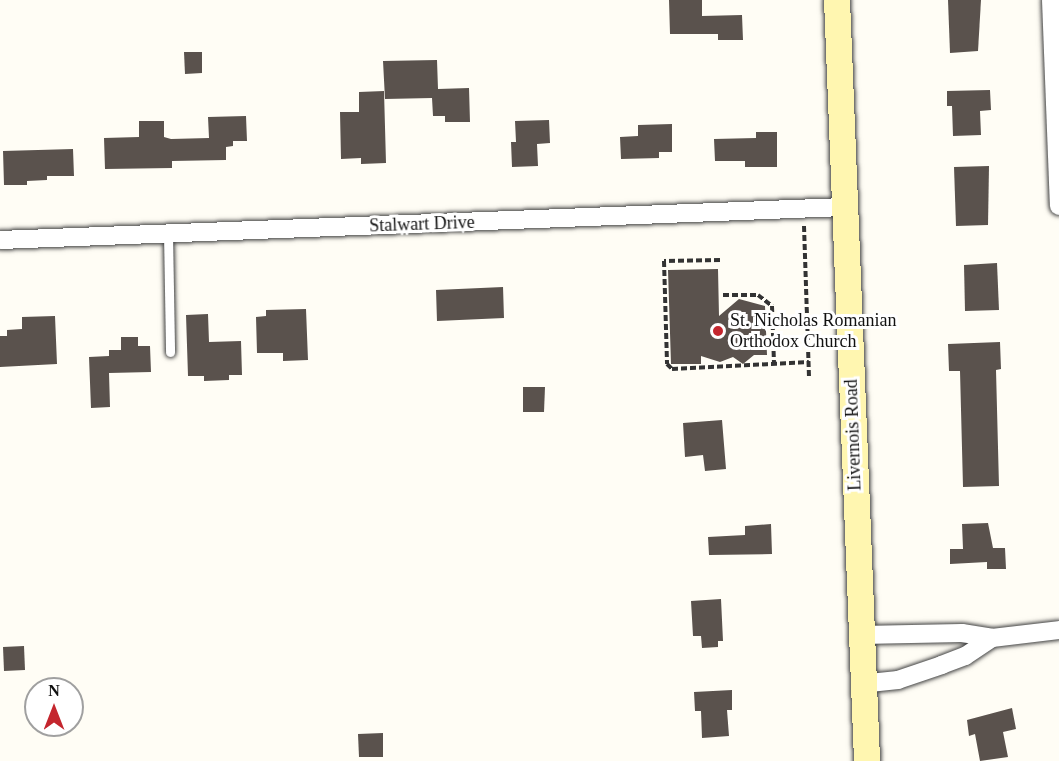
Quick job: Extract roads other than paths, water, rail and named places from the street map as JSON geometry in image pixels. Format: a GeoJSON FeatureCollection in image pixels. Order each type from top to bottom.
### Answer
{"type":"FeatureCollection","features":[{"type":"Feature","properties":{"kind":"main road","name":"Livernois Road"},"geometry":{"type":"LineString","coordinates":[[837,0],[862,684],[867,761]]}},
{"type":"Feature","properties":{"kind":"street"},"geometry":{"type":"LineString","coordinates":[[1051,0],[1059,206]]}},
{"type":"Feature","properties":{"kind":"street","name":"Stalwart Drive"},"geometry":{"type":"LineString","coordinates":[[0,240],[844,207]]}},
{"type":"Feature","properties":{"kind":"street"},"geometry":{"type":"LineString","coordinates":[[861,635],[962,633],[992,638],[1059,630]]}},
{"type":"Feature","properties":{"kind":"street"},"geometry":{"type":"LineString","coordinates":[[862,684],[898,680],[942,665],[965,656],[992,638]]}},
{"type":"Feature","properties":{"kind":"lane"},"geometry":{"type":"LineString","coordinates":[[168,233],[170,352]]}},
{"type":"Feature","properties":{"kind":"place","name":"St. Nicholas Romanian Orthodox Church"},"geometry":{"type":"Point","coordinates":[718,331]}}]}
